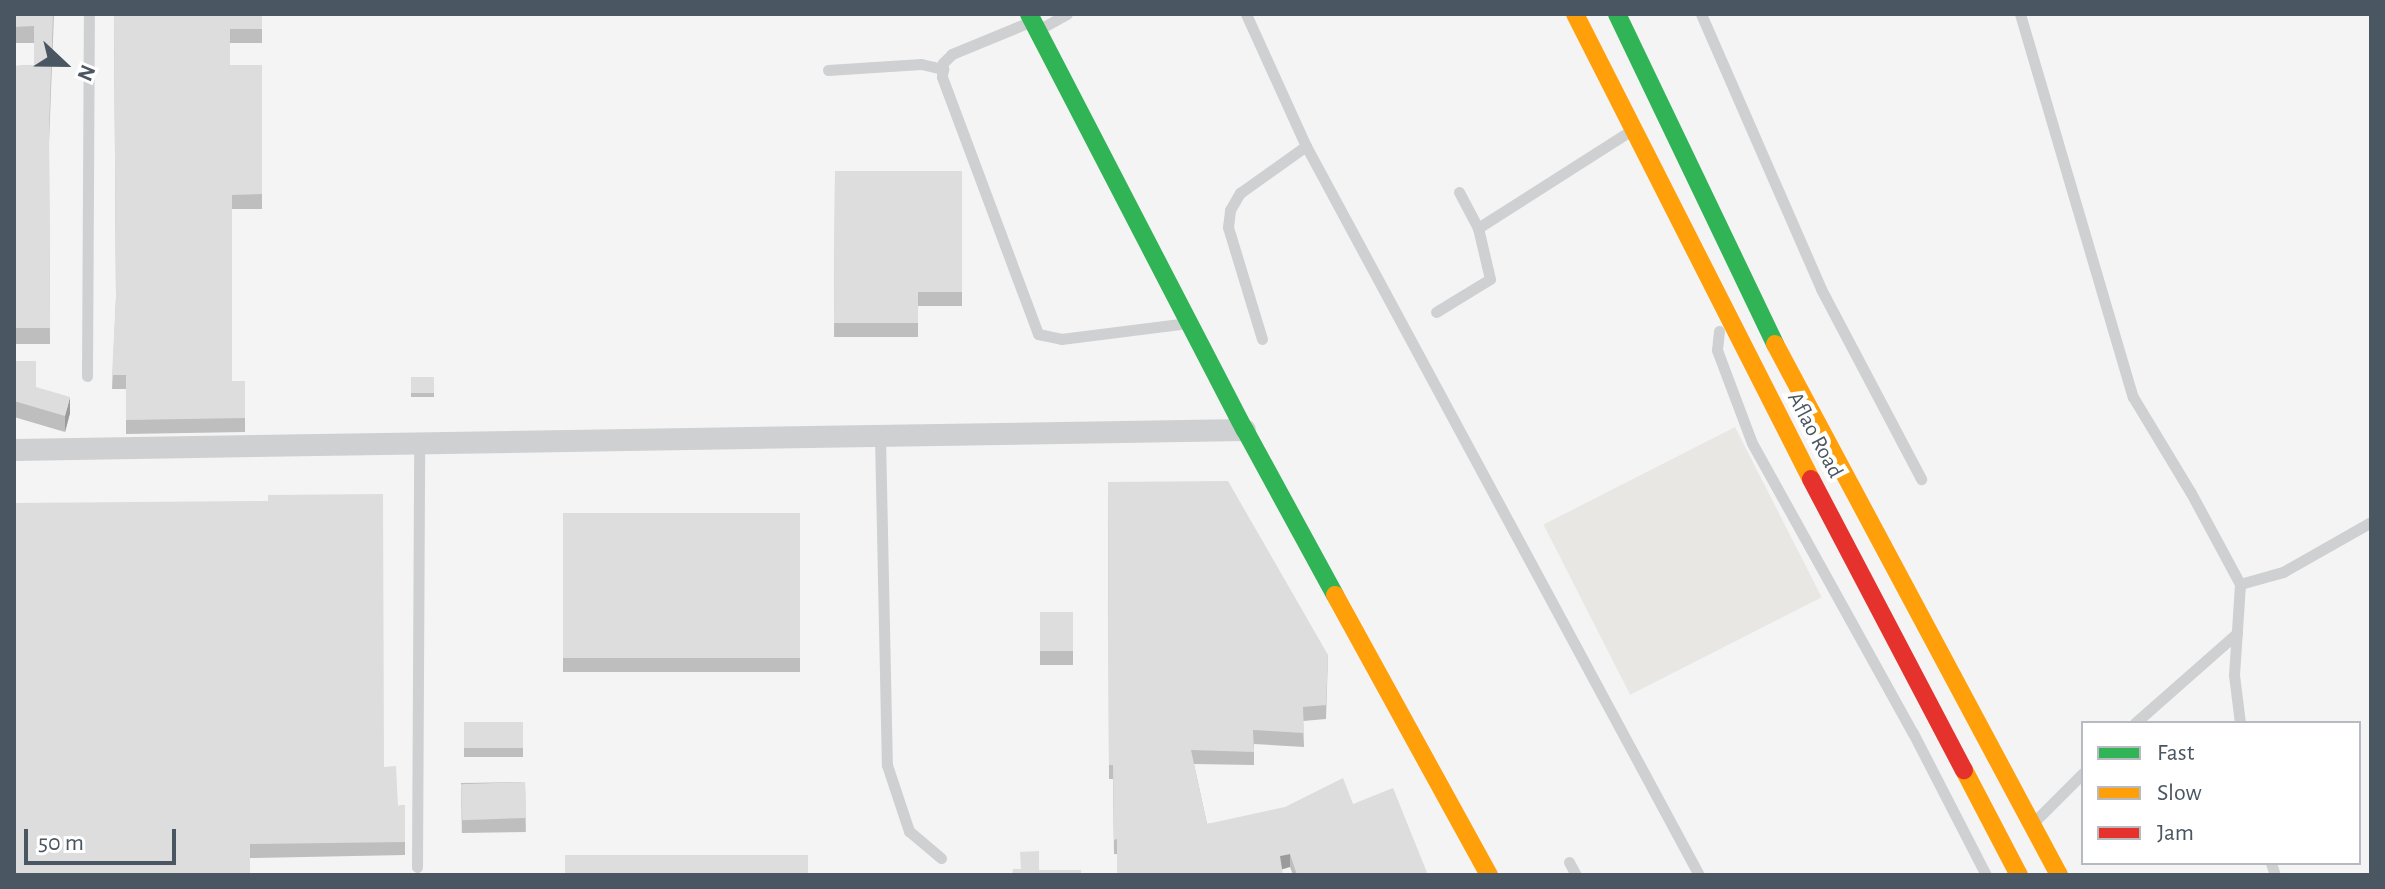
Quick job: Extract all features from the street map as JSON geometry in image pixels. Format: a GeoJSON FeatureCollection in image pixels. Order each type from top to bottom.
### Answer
{"type":"FeatureCollection","features":[{"type":"Feature","properties":{"kind":"main road","name":"Aflao Road"},"geometry":{"type":"LineString","coordinates":[[1575,14],[1722,310],[2019,875]]}},
{"type":"Feature","properties":{"kind":"main road","name":"Aflao Road"},"geometry":{"type":"LineString","coordinates":[[1617,14],[1749,296],[2059,875]]}},
{"type":"Feature","properties":{"kind":"main road"},"geometry":{"type":"LineString","coordinates":[[1033,22],[1245,430],[1489,875]]}},
{"type":"Feature","properties":{"kind":"street"},"geometry":{"type":"LineString","coordinates":[[14,450],[1245,430]]}},
{"type":"Feature","properties":{"kind":"lane"},"geometry":{"type":"LineString","coordinates":[[87,376],[89,14]]}},
{"type":"Feature","properties":{"kind":"lane"},"geometry":{"type":"LineString","coordinates":[[1067,14],[1033,22],[952,54],[942,77],[1038,334],[1061,339],[1190,322]]}},
{"type":"Feature","properties":{"kind":"lane"},"geometry":{"type":"LineString","coordinates":[[1246,14],[1306,146],[1467,452],[1699,875]]}},
{"type":"Feature","properties":{"kind":"lane"},"geometry":{"type":"LineString","coordinates":[[1701,14],[1821,289],[1921,479]]}},
{"type":"Feature","properties":{"kind":"lane"},"geometry":{"type":"LineString","coordinates":[[2020,14],[2133,397],[2191,493],[2240,584],[2234,675],[2240,721]]}},
{"type":"Feature","properties":{"kind":"lane"},"geometry":{"type":"LineString","coordinates":[[828,70],[921,64],[943,69]]}},
{"type":"Feature","properties":{"kind":"lane"},"geometry":{"type":"LineString","coordinates":[[1478,228],[1631,131]]}},
{"type":"Feature","properties":{"kind":"lane"},"geometry":{"type":"LineString","coordinates":[[1262,339],[1228,227],[1230,210],[1240,193],[1306,146]]}},
{"type":"Feature","properties":{"kind":"lane"},"geometry":{"type":"LineString","coordinates":[[1436,312],[1490,279],[1478,228],[1459,192]]}},
{"type":"Feature","properties":{"kind":"lane"},"geometry":{"type":"LineString","coordinates":[[1722,310],[1717,350],[1752,443],[1913,733],[1986,875]]}},
{"type":"Feature","properties":{"kind":"lane"},"geometry":{"type":"LineString","coordinates":[[880,436],[887,765],[909,831],[941,858]]}},
{"type":"Feature","properties":{"kind":"lane"},"geometry":{"type":"LineString","coordinates":[[417,867],[419,443]]}},
{"type":"Feature","properties":{"kind":"lane"},"geometry":{"type":"LineString","coordinates":[[2240,584],[2283,572],[2371,522]]}},
{"type":"Feature","properties":{"kind":"lane"},"geometry":{"type":"LineString","coordinates":[[2137,721],[2237,633]]}},
{"type":"Feature","properties":{"kind":"lane"},"geometry":{"type":"LineString","coordinates":[[2032,824],[2081,775]]}},
{"type":"Feature","properties":{"kind":"lane"},"geometry":{"type":"LineString","coordinates":[[1569,862],[1576,875]]}},
{"type":"Feature","properties":{"kind":"shaded area"},"geometry":{"type":"Polygon","coordinates":[[[1735,427],[1822,597],[1630,695],[1543,525],[1735,427]]]}},
{"type":"Feature","properties":{"kind":"building"},"geometry":{"type":"Polygon","coordinates":[[[14,14],[53,14],[49,128],[50,328],[14,328],[14,66],[34,65],[34,26],[14,27],[14,14]]]}},
{"type":"Feature","properties":{"kind":"building"},"geometry":{"type":"Polygon","coordinates":[[[114,14],[262,14],[262,29],[230,29],[230,65],[262,65],[262,194],[232,195],[232,381],[245,381],[245,418],[126,420],[126,375],[112,375],[116,296],[114,14]]]}},
{"type":"Feature","properties":{"kind":"building"},"geometry":{"type":"Polygon","coordinates":[[[835,171],[962,171],[962,292],[918,292],[918,323],[834,323],[835,171]]]}},
{"type":"Feature","properties":{"kind":"building"},"geometry":{"type":"Polygon","coordinates":[[[14,361],[36,361],[36,387],[70,397],[65,416],[14,401],[14,361]]]}},
{"type":"Feature","properties":{"kind":"building"},"geometry":{"type":"Polygon","coordinates":[[[411,377],[434,377],[434,393],[411,393],[411,377]]]}},
{"type":"Feature","properties":{"kind":"building"},"geometry":{"type":"Polygon","coordinates":[[[1228,481],[1328,655],[1326,705],[1303,707],[1304,733],[1253,730],[1254,752],[1191,750],[1207,824],[1285,807],[1343,778],[1353,804],[1393,788],[1428,875],[1297,875],[1290,854],[1280,856],[1283,875],[1117,875],[1113,765],[1109,765],[1108,482],[1228,481]]]}},
{"type":"Feature","properties":{"kind":"building"},"geometry":{"type":"Polygon","coordinates":[[[383,494],[384,767],[396,766],[398,806],[405,805],[405,842],[250,844],[250,875],[14,875],[14,503],[268,501],[268,495],[383,494]]]}},
{"type":"Feature","properties":{"kind":"building"},"geometry":{"type":"Polygon","coordinates":[[[563,513],[800,513],[800,658],[563,658],[563,513]]]}},
{"type":"Feature","properties":{"kind":"building"},"geometry":{"type":"Polygon","coordinates":[[[1040,612],[1073,612],[1073,651],[1040,651],[1040,612]]]}},
{"type":"Feature","properties":{"kind":"building"},"geometry":{"type":"Polygon","coordinates":[[[464,722],[523,722],[523,748],[464,748],[464,722]]]}},
{"type":"Feature","properties":{"kind":"building"},"geometry":{"type":"Polygon","coordinates":[[[525,782],[526,818],[462,820],[461,784],[525,782]]]}},
{"type":"Feature","properties":{"kind":"building"},"geometry":{"type":"Polygon","coordinates":[[[1039,851],[1039,870],[1081,870],[1081,875],[1012,875],[1013,869],[1021,869],[1020,852],[1039,851]]]}},
{"type":"Feature","properties":{"kind":"building"},"geometry":{"type":"Polygon","coordinates":[[[565,855],[808,855],[808,875],[565,875],[565,855]]]}},
{"type":"Feature","properties":{"kind":"traffic: fast"},"geometry":{"type":"LineString","coordinates":[[1029,14],[1245,430],[1335,595]]}},
{"type":"Feature","properties":{"kind":"traffic: fast"},"geometry":{"type":"LineString","coordinates":[[1617,14],[1775,344]]}},
{"type":"Feature","properties":{"kind":"traffic: slow"},"geometry":{"type":"LineString","coordinates":[[1575,14],[1811,479]]}},
{"type":"Feature","properties":{"kind":"traffic: slow"},"geometry":{"type":"LineString","coordinates":[[1775,344],[2059,875]]}},
{"type":"Feature","properties":{"kind":"traffic: slow"},"geometry":{"type":"LineString","coordinates":[[1335,595],[1489,875]]}},
{"type":"Feature","properties":{"kind":"traffic: slow"},"geometry":{"type":"LineString","coordinates":[[1964,770],[2019,875]]}},
{"type":"Feature","properties":{"kind":"traffic: jam"},"geometry":{"type":"LineString","coordinates":[[1811,479],[1964,770]]}}]}
